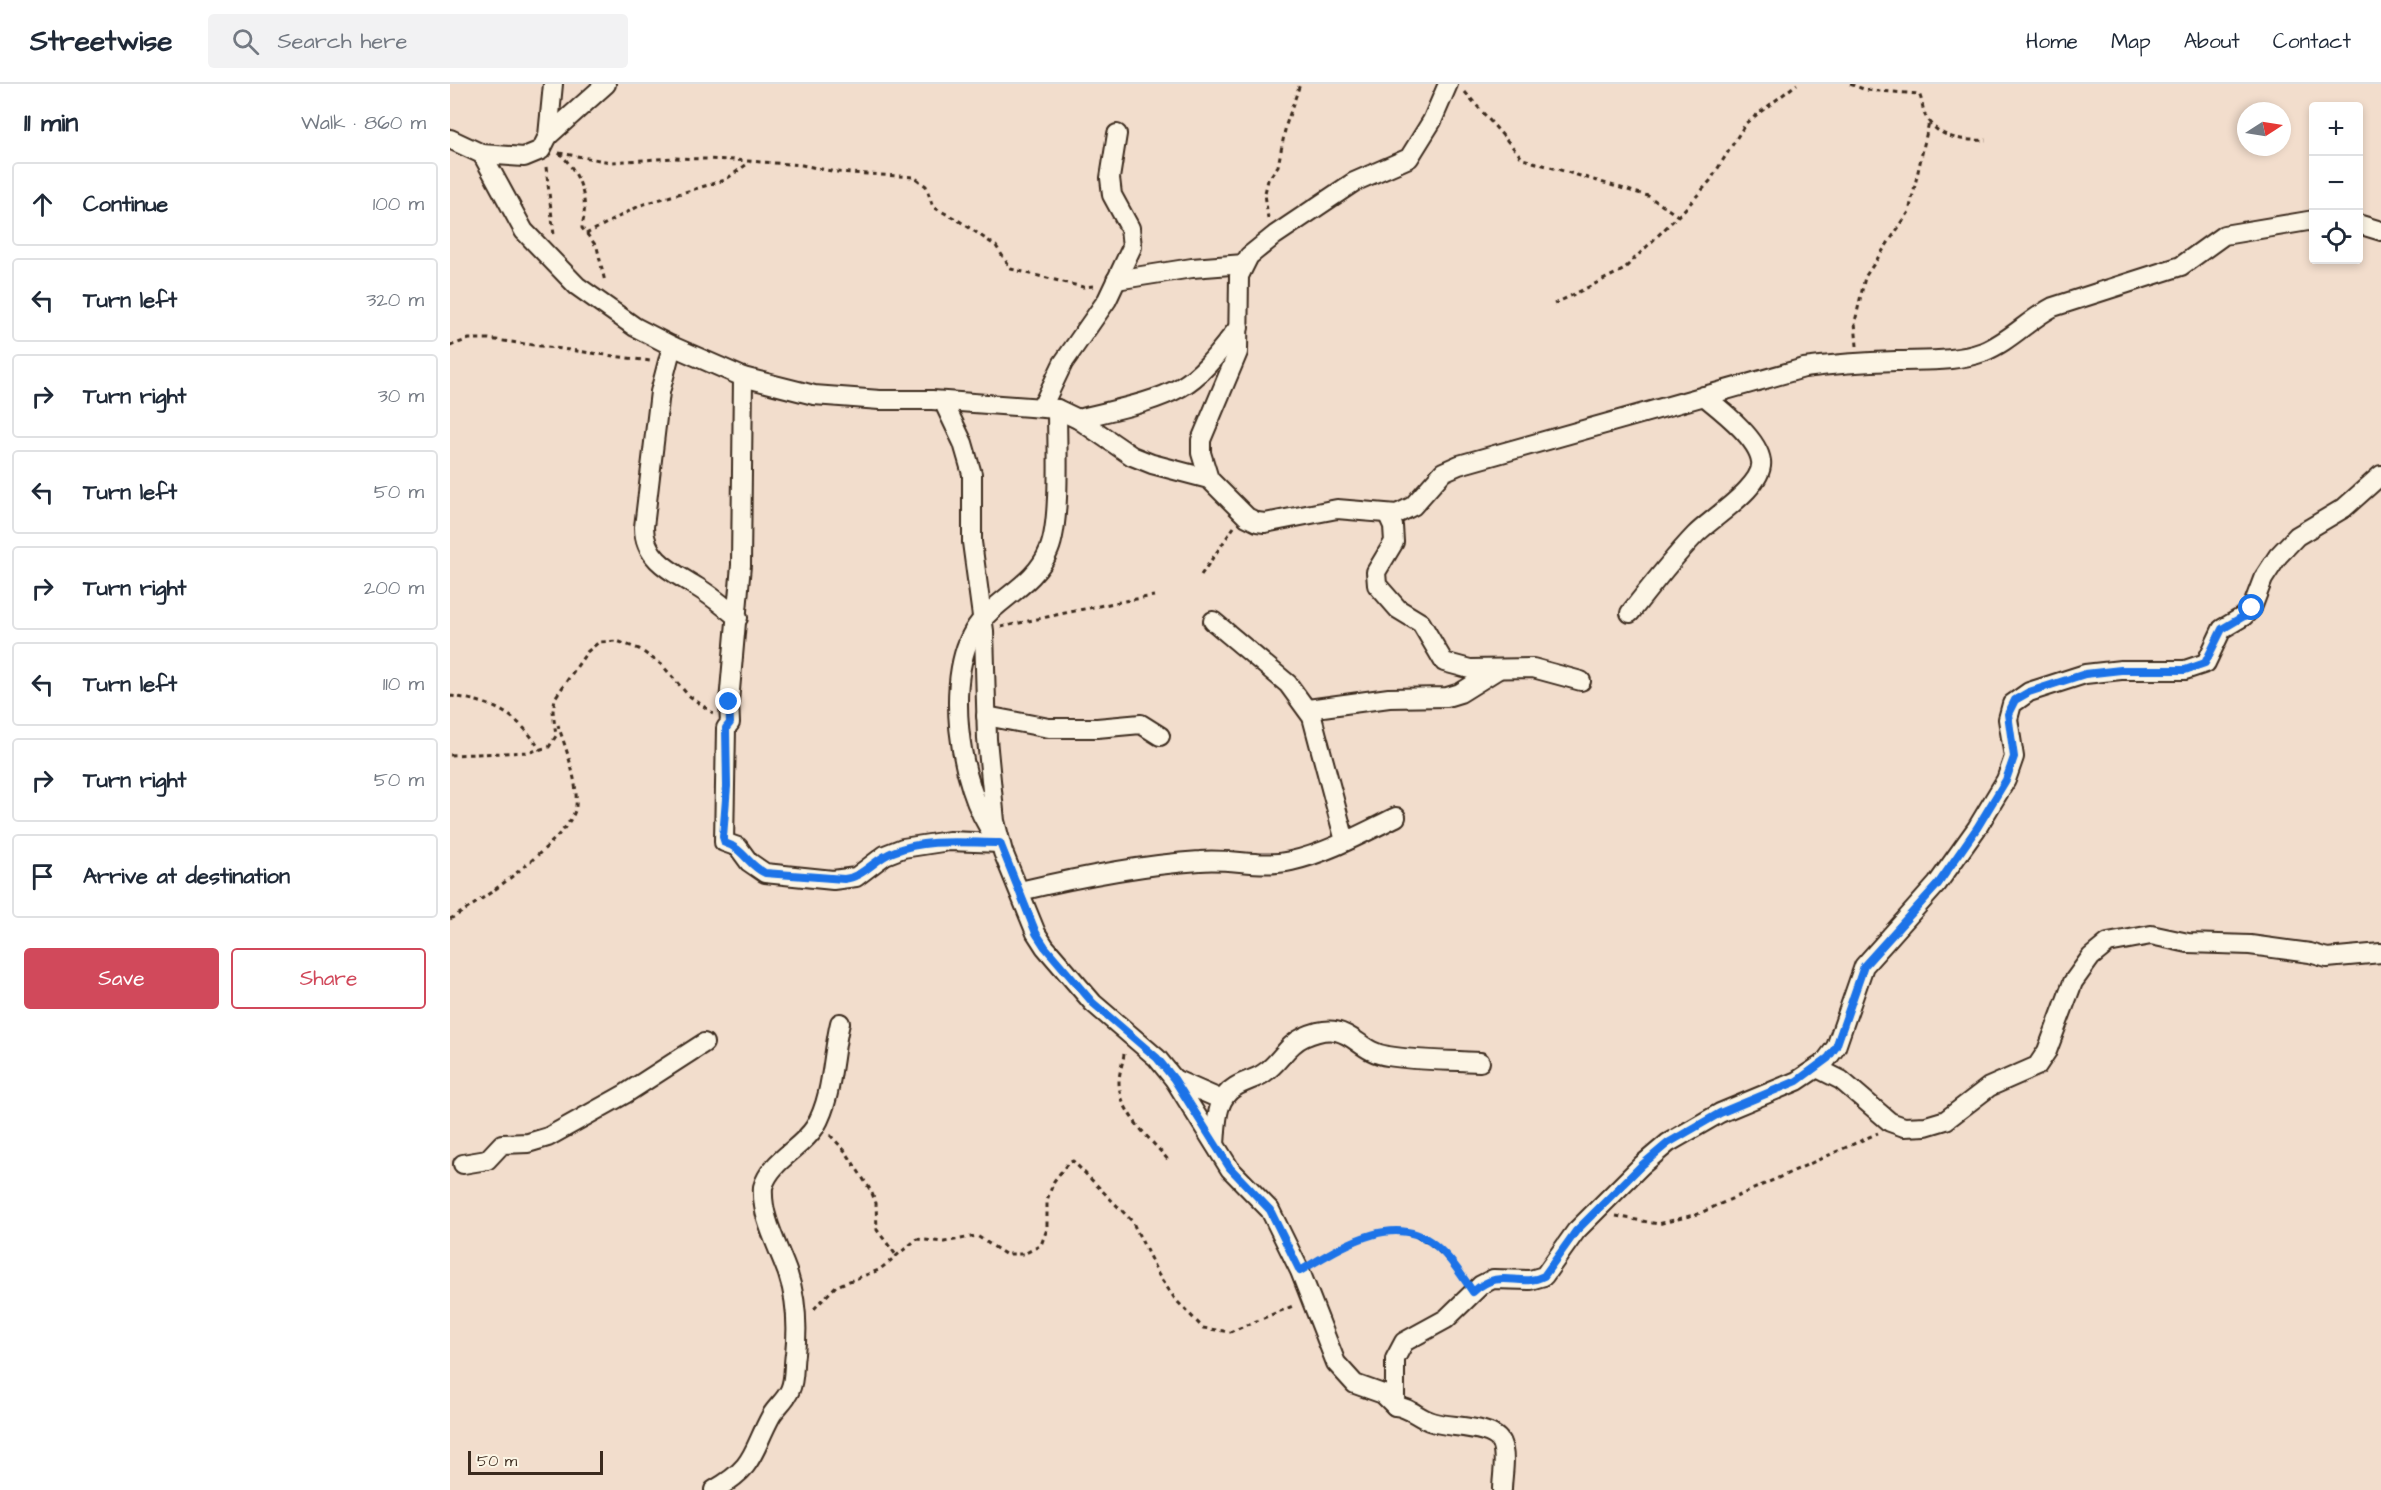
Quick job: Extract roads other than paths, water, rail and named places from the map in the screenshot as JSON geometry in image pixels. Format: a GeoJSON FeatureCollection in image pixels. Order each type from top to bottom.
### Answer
{"type":"FeatureCollection","features":[{"type":"Feature","properties":{"kind":"street"},"geometry":{"type":"LineString","coordinates":[[549,145],[554,84]]}},
{"type":"Feature","properties":{"kind":"street"},"geometry":{"type":"LineString","coordinates":[[450,139],[482,154],[524,157],[549,145],[606,84]]}},
{"type":"Feature","properties":{"kind":"street"},"geometry":{"type":"LineString","coordinates":[[1455,87],[1409,158],[1354,182],[1275,234],[1249,256],[1244,264],[1239,276],[1239,327],[1236,360],[1201,440],[1209,479],[1254,521],[1265,523],[1337,509],[1388,515],[1403,512],[1413,506],[1443,472],[1459,465],[1804,368],[1858,362],[1939,360],[1975,355],[2002,342],[2035,316],[2053,307],[2181,266],[2224,235],[2309,221]]}},
{"type":"Feature","properties":{"kind":"street"},"geometry":{"type":"LineString","coordinates":[[1000,843],[986,824],[970,788],[962,758],[960,674],[966,648],[984,625],[1032,577],[1050,549],[1056,485],[1050,408],[1063,363],[1094,322],[1132,243],[1130,228],[1113,195],[1110,178],[1117,134]]}},
{"type":"Feature","properties":{"kind":"street"},"geometry":{"type":"LineString","coordinates":[[482,154],[524,231],[554,263],[577,286],[671,355],[774,386],[826,396],[943,400],[1050,408],[1078,419],[1132,456],[1152,464],[1209,479]]}},
{"type":"Feature","properties":{"kind":"street"},"geometry":{"type":"LineString","coordinates":[[2363,226],[2381,231]]}},
{"type":"Feature","properties":{"kind":"street"},"geometry":{"type":"LineString","coordinates":[[1116,280],[1192,267],[1244,264]]}},
{"type":"Feature","properties":{"kind":"street"},"geometry":{"type":"LineString","coordinates":[[1078,419],[1165,395],[1180,387],[1204,368],[1239,327]]}},
{"type":"Feature","properties":{"kind":"street"},"geometry":{"type":"LineString","coordinates":[[671,355],[660,392],[656,418],[644,527],[646,542],[663,567],[714,598],[738,618]]}},
{"type":"Feature","properties":{"kind":"street"},"geometry":{"type":"LineString","coordinates":[[743,377],[738,618],[729,702],[730,723],[726,728],[727,786],[723,817],[724,841],[738,847],[762,872],[844,879],[856,877],[885,855],[903,848],[949,841],[1000,843]]}},
{"type":"Feature","properties":{"kind":"street"},"geometry":{"type":"LineString","coordinates":[[1630,612],[1694,537],[1737,499],[1760,472],[1762,465],[1757,450],[1728,416],[1704,396]]}},
{"type":"Feature","properties":{"kind":"street"},"geometry":{"type":"LineString","coordinates":[[943,400],[963,443],[972,474],[972,542],[984,625],[989,776],[1000,843],[1045,947],[1093,1003],[1157,1058],[1174,1079],[1230,1168],[1270,1210],[1300,1271],[1336,1363],[1355,1384],[1383,1394],[1395,1406],[1405,1406],[1432,1422],[1489,1432],[1497,1437],[1501,1442],[1503,1457],[1502,1490]]}},
{"type":"Feature","properties":{"kind":"street"},"geometry":{"type":"LineString","coordinates":[[1395,1406],[1394,1365],[1400,1346],[1409,1338],[1446,1319],[1473,1292],[1496,1278],[1530,1280],[1544,1276],[1568,1240],[1642,1165],[1668,1143],[1720,1113],[1789,1085],[1817,1068],[1836,1047],[1864,966],[1938,884],[1977,828],[2006,780],[2014,757],[2008,719],[2012,704],[2029,692],[2085,674],[2121,670],[2185,670],[2205,663],[2222,629],[2244,616],[2252,608],[2263,579],[2296,536],[2344,508],[2381,475]]}},
{"type":"Feature","properties":{"kind":"street"},"geometry":{"type":"LineString","coordinates":[[1388,515],[1393,526],[1394,542],[1375,576],[1379,588],[1398,609],[1421,623],[1444,662],[1453,667],[1497,670],[1533,668],[1581,681]]}},
{"type":"Feature","properties":{"kind":"street"},"geometry":{"type":"LineString","coordinates":[[1213,621],[1278,675],[1308,709],[1316,726],[1344,841]]}},
{"type":"Feature","properties":{"kind":"street"},"geometry":{"type":"LineString","coordinates":[[1308,709],[1389,698],[1447,697],[1460,693],[1497,670]]}},
{"type":"Feature","properties":{"kind":"street"},"geometry":{"type":"LineString","coordinates":[[986,716],[1049,728],[1097,729],[1141,724],[1160,736]]}},
{"type":"Feature","properties":{"kind":"street"},"geometry":{"type":"LineString","coordinates":[[1020,891],[1082,876],[1158,864],[1201,860],[1261,864],[1289,861],[1344,841],[1396,817]]}},
{"type":"Feature","properties":{"kind":"street"},"geometry":{"type":"LineString","coordinates":[[1817,1068],[1841,1080],[1896,1125],[1916,1128],[1946,1120],[1989,1087],[2037,1066],[2047,1051],[2073,981],[2098,950],[2115,941],[2151,935],[2188,943],[2250,945],[2310,953],[2327,958],[2381,953]]}},
{"type":"Feature","properties":{"kind":"street"},"geometry":{"type":"LineString","coordinates":[[714,1490],[747,1465],[757,1449],[772,1414],[789,1391],[798,1328],[791,1284],[766,1214],[763,1187],[776,1167],[815,1127],[825,1101],[840,1023]]}},
{"type":"Feature","properties":{"kind":"street"},"geometry":{"type":"LineString","coordinates":[[1215,1144],[1221,1100],[1236,1086],[1266,1072],[1293,1043],[1324,1031],[1347,1034],[1387,1056],[1480,1062]]}},
{"type":"Feature","properties":{"kind":"street"},"geometry":{"type":"LineString","coordinates":[[463,1164],[487,1160],[502,1144],[528,1143],[548,1137],[624,1094],[704,1043]]}},
{"type":"Feature","properties":{"kind":"street"},"geometry":{"type":"LineString","coordinates":[[1174,1079],[1221,1100]]}}]}
